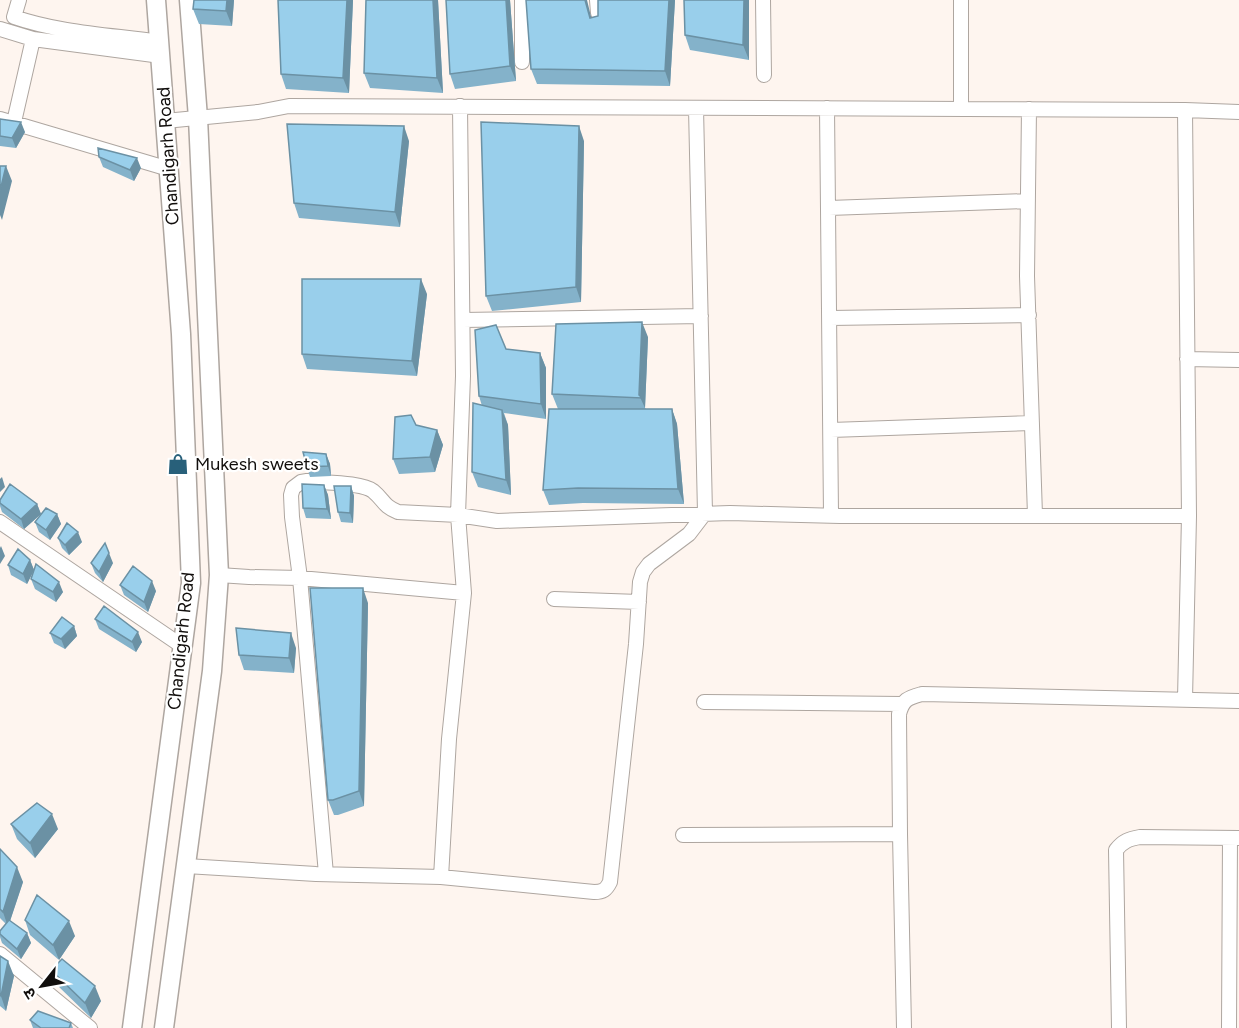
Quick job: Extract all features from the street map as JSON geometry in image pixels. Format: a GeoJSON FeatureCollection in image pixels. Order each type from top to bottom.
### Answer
{"type":"FeatureCollection","features":[{"type":"Feature","properties":{"kind":"main road","name":"Chandigarh Road"},"geometry":{"type":"LineString","coordinates":[[132,1028],[190,583],[181,334],[156,0]]}},
{"type":"Feature","properties":{"kind":"main road","name":"Chandigarh Road"},"geometry":{"type":"LineString","coordinates":[[164,1028],[212,671],[219,575],[198,118],[189,0]]}},
{"type":"Feature","properties":{"kind":"street"},"geometry":{"type":"LineString","coordinates":[[19,0],[7,15],[39,24],[160,49]]}},
{"type":"Feature","properties":{"kind":"street"},"geometry":{"type":"LineString","coordinates":[[522,0],[522,62]]}},
{"type":"Feature","properties":{"kind":"street"},"geometry":{"type":"LineString","coordinates":[[763,0],[764,75]]}},
{"type":"Feature","properties":{"kind":"street"},"geometry":{"type":"LineString","coordinates":[[961,0],[961,109]]}},
{"type":"Feature","properties":{"kind":"street"},"geometry":{"type":"LineString","coordinates":[[0,29],[33,39],[160,49]]}},
{"type":"Feature","properties":{"kind":"street"},"geometry":{"type":"LineString","coordinates":[[33,39],[7,120],[168,169]]}},
{"type":"Feature","properties":{"kind":"street"},"geometry":{"type":"LineString","coordinates":[[165,121],[258,112],[289,105],[1239,112]]}},
{"type":"Feature","properties":{"kind":"street"},"geometry":{"type":"LineString","coordinates":[[441,877],[449,739],[464,593],[458,515],[463,376],[460,106]]}},
{"type":"Feature","properties":{"kind":"street"},"geometry":{"type":"LineString","coordinates":[[186,866],[326,874],[441,877],[594,892],[606,890],[610,882],[636,644],[640,582],[649,564],[689,534],[705,513],[696,108]]}},
{"type":"Feature","properties":{"kind":"street"},"geometry":{"type":"LineString","coordinates":[[827,108],[831,515]]}},
{"type":"Feature","properties":{"kind":"street"},"geometry":{"type":"LineString","coordinates":[[1029,109],[1027,276],[1035,515]]}},
{"type":"Feature","properties":{"kind":"street"},"geometry":{"type":"LineString","coordinates":[[1185,110],[1189,516],[1185,699]]}},
{"type":"Feature","properties":{"kind":"street"},"geometry":{"type":"LineString","coordinates":[[829,208],[1028,201]]}},
{"type":"Feature","properties":{"kind":"street"},"geometry":{"type":"LineString","coordinates":[[830,318],[1029,315]]}},
{"type":"Feature","properties":{"kind":"street"},"geometry":{"type":"LineString","coordinates":[[463,320],[701,316]]}},
{"type":"Feature","properties":{"kind":"street"},"geometry":{"type":"LineString","coordinates":[[1187,359],[1239,360]]}},
{"type":"Feature","properties":{"kind":"street"},"geometry":{"type":"LineString","coordinates":[[831,430],[1032,423]]}},
{"type":"Feature","properties":{"kind":"street"},"geometry":{"type":"LineString","coordinates":[[326,874],[300,578],[292,517],[291,495],[293,488],[301,482],[363,486],[373,491],[389,508],[398,512],[458,515],[486,521],[647,517],[705,513],[1189,516]]}},
{"type":"Feature","properties":{"kind":"street"},"geometry":{"type":"LineString","coordinates":[[0,522],[182,646]]}},
{"type":"Feature","properties":{"kind":"street"},"geometry":{"type":"LineString","coordinates":[[219,575],[300,578],[464,593]]}},
{"type":"Feature","properties":{"kind":"street"},"geometry":{"type":"LineString","coordinates":[[554,599],[639,602]]}},
{"type":"Feature","properties":{"kind":"street"},"geometry":{"type":"LineString","coordinates":[[904,1028],[899,714],[902,704],[909,698],[922,694],[1239,701]]}},
{"type":"Feature","properties":{"kind":"street"},"geometry":{"type":"LineString","coordinates":[[704,702],[902,704]]}},
{"type":"Feature","properties":{"kind":"street"},"geometry":{"type":"LineString","coordinates":[[683,835],[900,834]]}},
{"type":"Feature","properties":{"kind":"street"},"geometry":{"type":"LineString","coordinates":[[1119,1028],[1116,850],[1128,839],[1140,837],[1235,838],[1229,1028]]}},
{"type":"Feature","properties":{"kind":"street"},"geometry":{"type":"LineString","coordinates":[[0,954],[90,1028]]}},
{"type":"Feature","properties":{"kind":"building"},"geometry":{"type":"Polygon","coordinates":[[[194,0],[227,0],[226,11],[193,9],[194,0]]]}},
{"type":"Feature","properties":{"kind":"building"},"geometry":{"type":"Polygon","coordinates":[[[278,0],[347,0],[343,78],[281,74],[278,0]]]}},
{"type":"Feature","properties":{"kind":"building"},"geometry":{"type":"Polygon","coordinates":[[[366,0],[433,0],[437,78],[364,73],[366,0]]]}},
{"type":"Feature","properties":{"kind":"building"},"geometry":{"type":"Polygon","coordinates":[[[446,0],[506,0],[510,66],[450,74],[446,0]]]}},
{"type":"Feature","properties":{"kind":"building"},"geometry":{"type":"Polygon","coordinates":[[[526,0],[585,0],[590,18],[598,16],[598,0],[669,0],[665,71],[531,69],[526,0]]]}},
{"type":"Feature","properties":{"kind":"building"},"geometry":{"type":"Polygon","coordinates":[[[684,0],[744,0],[743,45],[685,35],[684,0]]]}},
{"type":"Feature","properties":{"kind":"building"},"geometry":{"type":"Polygon","coordinates":[[[0,119],[21,122],[12,138],[0,136],[0,119]]]}},
{"type":"Feature","properties":{"kind":"building"},"geometry":{"type":"Polygon","coordinates":[[[481,122],[579,126],[576,287],[486,296],[481,122]]]}},
{"type":"Feature","properties":{"kind":"building"},"geometry":{"type":"Polygon","coordinates":[[[287,124],[404,126],[395,212],[294,203],[287,124]]]}},
{"type":"Feature","properties":{"kind":"building"},"geometry":{"type":"Polygon","coordinates":[[[98,148],[137,158],[130,170],[99,157],[98,148]]]}},
{"type":"Feature","properties":{"kind":"building"},"geometry":{"type":"Polygon","coordinates":[[[0,166],[6,166],[0,191],[0,166]]]}},
{"type":"Feature","properties":{"kind":"building"},"geometry":{"type":"Polygon","coordinates":[[[302,279],[421,279],[412,361],[302,354],[302,279]]]}},
{"type":"Feature","properties":{"kind":"building"},"geometry":{"type":"Polygon","coordinates":[[[642,322],[639,395],[642,398],[552,394],[556,324],[642,322]]]}},
{"type":"Feature","properties":{"kind":"building"},"geometry":{"type":"Polygon","coordinates":[[[496,325],[506,349],[540,353],[541,404],[479,396],[475,330],[496,325]]]}},
{"type":"Feature","properties":{"kind":"building"},"geometry":{"type":"Polygon","coordinates":[[[473,403],[502,410],[506,480],[472,472],[473,403]]]}},
{"type":"Feature","properties":{"kind":"building"},"geometry":{"type":"Polygon","coordinates":[[[549,409],[672,409],[678,489],[543,490],[549,409]]]}},
{"type":"Feature","properties":{"kind":"building"},"geometry":{"type":"Polygon","coordinates":[[[411,415],[416,425],[437,430],[430,457],[393,459],[395,417],[411,415]]]}},
{"type":"Feature","properties":{"kind":"building"},"geometry":{"type":"Polygon","coordinates":[[[303,452],[326,454],[328,466],[307,467],[303,452]]]}},
{"type":"Feature","properties":{"kind":"building"},"geometry":{"type":"Polygon","coordinates":[[[10,484],[37,504],[21,519],[0,503],[10,484]]]}},
{"type":"Feature","properties":{"kind":"building"},"geometry":{"type":"Polygon","coordinates":[[[302,484],[324,485],[327,509],[303,508],[302,484]]]}},
{"type":"Feature","properties":{"kind":"building"},"geometry":{"type":"Polygon","coordinates":[[[334,486],[351,486],[350,513],[338,512],[334,486]]]}},
{"type":"Feature","properties":{"kind":"building"},"geometry":{"type":"Polygon","coordinates":[[[46,508],[57,514],[46,530],[35,522],[46,508]]]}},
{"type":"Feature","properties":{"kind":"building"},"geometry":{"type":"Polygon","coordinates":[[[67,523],[78,532],[65,545],[58,538],[67,523]]]}},
{"type":"Feature","properties":{"kind":"building"},"geometry":{"type":"Polygon","coordinates":[[[105,543],[109,553],[99,572],[91,563],[105,543]]]}},
{"type":"Feature","properties":{"kind":"building"},"geometry":{"type":"Polygon","coordinates":[[[18,549],[30,560],[23,574],[8,565],[18,549]]]}},
{"type":"Feature","properties":{"kind":"building"},"geometry":{"type":"Polygon","coordinates":[[[36,564],[59,582],[53,592],[31,579],[36,564]]]}},
{"type":"Feature","properties":{"kind":"building"},"geometry":{"type":"Polygon","coordinates":[[[133,566],[152,581],[144,602],[120,585],[133,566]]]}},
{"type":"Feature","properties":{"kind":"building"},"geometry":{"type":"Polygon","coordinates":[[[310,588],[363,588],[359,791],[333,800],[328,800],[310,588]]]}},
{"type":"Feature","properties":{"kind":"building"},"geometry":{"type":"Polygon","coordinates":[[[104,606],[138,632],[132,642],[95,619],[104,606]]]}},
{"type":"Feature","properties":{"kind":"building"},"geometry":{"type":"Polygon","coordinates":[[[62,617],[74,626],[61,639],[50,633],[62,617]]]}},
{"type":"Feature","properties":{"kind":"building"},"geometry":{"type":"Polygon","coordinates":[[[236,628],[291,633],[289,658],[239,655],[236,628]]]}},
{"type":"Feature","properties":{"kind":"building"},"geometry":{"type":"Polygon","coordinates":[[[37,803],[52,814],[30,843],[11,824],[37,803]]]}},
{"type":"Feature","properties":{"kind":"building"},"geometry":{"type":"Polygon","coordinates":[[[0,849],[17,867],[3,912],[0,909],[0,849]]]}},
{"type":"Feature","properties":{"kind":"building"},"geometry":{"type":"Polygon","coordinates":[[[37,895],[69,921],[53,945],[25,920],[37,895]]]}},
{"type":"Feature","properties":{"kind":"building"},"geometry":{"type":"Polygon","coordinates":[[[9,920],[27,933],[17,949],[0,934],[9,920]]]}},
{"type":"Feature","properties":{"kind":"building"},"geometry":{"type":"Polygon","coordinates":[[[0,956],[8,961],[1,996],[0,995],[0,956]]]}},
{"type":"Feature","properties":{"kind":"building"},"geometry":{"type":"Polygon","coordinates":[[[62,959],[95,986],[85,1003],[51,970],[62,959]]]}},
{"type":"Feature","properties":{"kind":"building"},"geometry":{"type":"Polygon","coordinates":[[[38,1011],[71,1023],[69,1028],[41,1028],[30,1020],[38,1011]]]}},
{"type":"Feature","properties":{"kind":"place","name":"Mukesh sweets"},"geometry":{"type":"Point","coordinates":[178,464]}}]}
